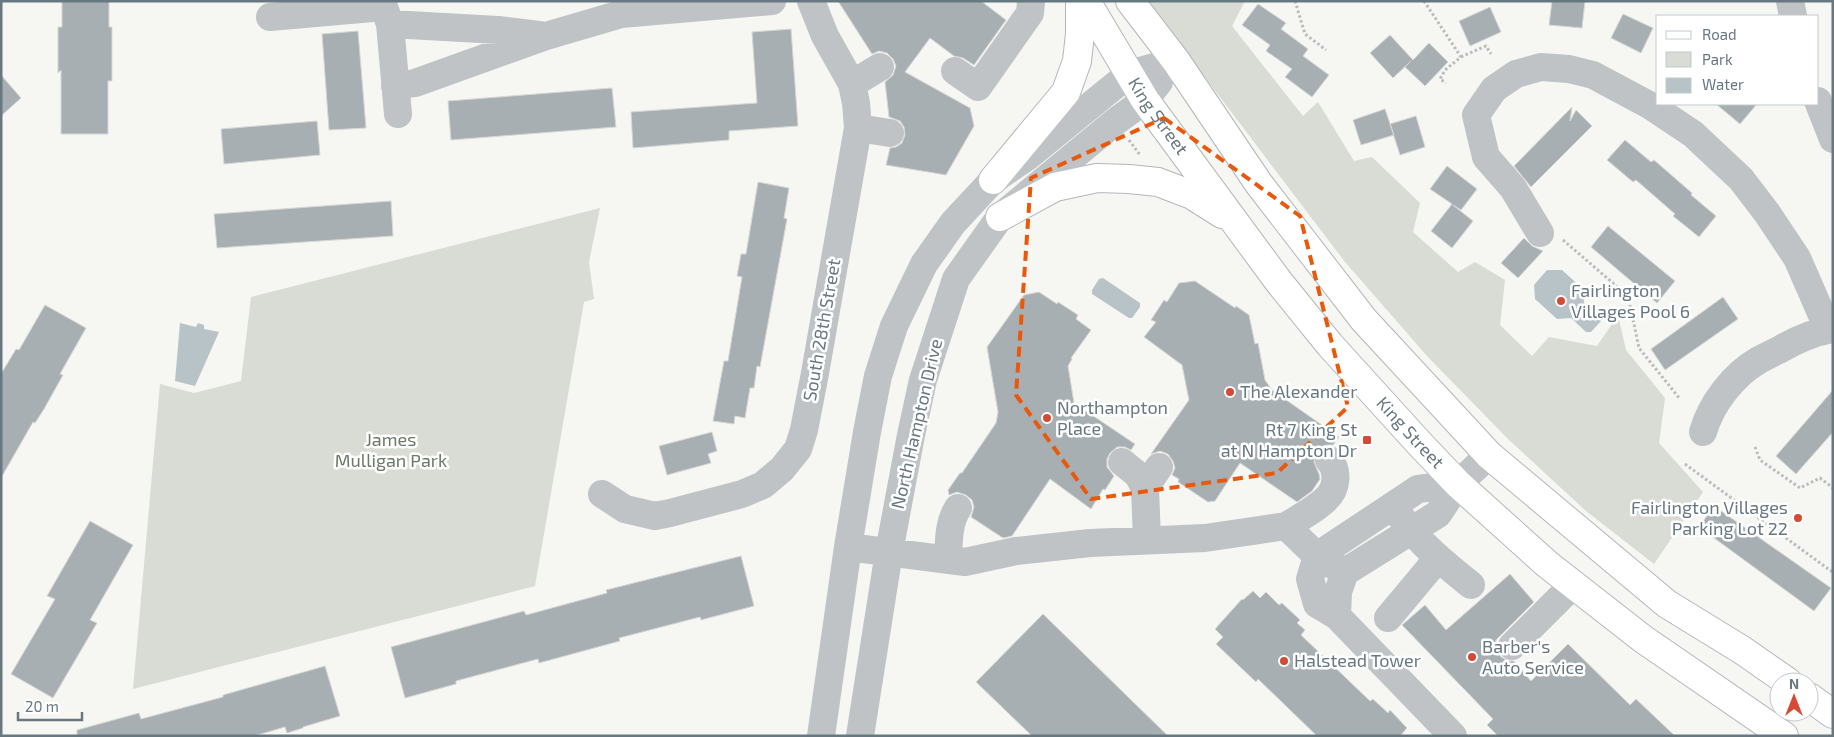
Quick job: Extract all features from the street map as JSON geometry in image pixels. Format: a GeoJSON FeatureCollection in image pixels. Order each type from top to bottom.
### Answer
{"type":"FeatureCollection","features":[{"type":"Feature","properties":{"kind":"main road"},"geometry":{"type":"LineString","coordinates":[[993,180],[1066,92],[1077,61],[1080,34],[1080,1]]}},
{"type":"Feature","properties":{"kind":"main road","name":"King Street"},"geometry":{"type":"LineString","coordinates":[[1086,1],[1145,100],[1279,282],[1330,345],[1458,484],[1547,564],[1642,639],[1784,736]]}},
{"type":"Feature","properties":{"kind":"main road"},"geometry":{"type":"LineString","coordinates":[[1130,1],[1176,61],[1259,184],[1364,320],[1489,455],[1667,604],[1742,650],[1774,672]]}},
{"type":"Feature","properties":{"kind":"main road"},"geometry":{"type":"LineString","coordinates":[[1000,217],[1055,187],[1096,178],[1128,179],[1158,182],[1192,195],[1238,226]]}},
{"type":"Feature","properties":{"kind":"main road"},"geometry":{"type":"LineString","coordinates":[[1819,704],[1833,714]]}},
{"type":"Feature","properties":{"kind":"street"},"geometry":{"type":"LineString","coordinates":[[395,86],[415,84],[546,36],[621,14],[772,1]]}},
{"type":"Feature","properties":{"kind":"street","name":"South 28th Street"},"geometry":{"type":"LineString","coordinates":[[602,494],[625,509],[655,516],[670,513],[742,494],[763,485],[782,469],[798,449],[804,430],[815,373],[858,128],[852,84],[825,36],[811,1]]}},
{"type":"Feature","properties":{"kind":"street"},"geometry":{"type":"LineString","coordinates":[[955,72],[978,87],[1030,13],[1031,1]]}},
{"type":"Feature","properties":{"kind":"street"},"geometry":{"type":"LineString","coordinates":[[1790,1],[1793,15]]}},
{"type":"Feature","properties":{"kind":"street"},"geometry":{"type":"LineString","coordinates":[[270,18],[386,11],[546,36]]}},
{"type":"Feature","properties":{"kind":"street"},"geometry":{"type":"LineString","coordinates":[[386,11],[398,114]]}},
{"type":"Feature","properties":{"kind":"street"},"geometry":{"type":"LineString","coordinates":[[821,736],[848,547],[876,385],[894,326],[924,264],[954,223],[993,180],[1028,157],[1129,74],[1176,61]]}},
{"type":"Feature","properties":{"kind":"street","name":"North Hampton Drive"},"geometry":{"type":"LineString","coordinates":[[860,736],[889,552],[915,416],[923,380],[956,279],[1000,217],[1115,122],[1145,100],[1176,61]]}},
{"type":"Feature","properties":{"kind":"street"},"geometry":{"type":"LineString","coordinates":[[852,84],[880,66]]}},
{"type":"Feature","properties":{"kind":"street"},"geometry":{"type":"LineString","coordinates":[[1540,233],[1513,188],[1486,157],[1476,115],[1494,89],[1516,74],[1541,66],[1568,69],[1593,75],[1650,106],[1692,134],[1740,179],[1767,213],[1798,258],[1831,329],[1820,331],[1790,343],[1758,361],[1738,377],[1716,403],[1703,432]]}},
{"type":"Feature","properties":{"kind":"street"},"geometry":{"type":"LineString","coordinates":[[1819,104],[1833,139]]}},
{"type":"Feature","properties":{"kind":"street"},"geometry":{"type":"LineString","coordinates":[[858,128],[890,133]]}},
{"type":"Feature","properties":{"kind":"street"},"geometry":{"type":"LineString","coordinates":[[1337,616],[1338,592],[1345,572],[1438,514],[1458,484],[1489,455]]}},
{"type":"Feature","properties":{"kind":"street"},"geometry":{"type":"LineString","coordinates":[[848,547],[965,562],[1016,551],[1090,543],[1205,538],[1286,526],[1327,498],[1336,481],[1334,466],[1328,460]]}},
{"type":"Feature","properties":{"kind":"street"},"geometry":{"type":"LineString","coordinates":[[1122,462],[1138,475],[1152,478],[1147,540]]}},
{"type":"Feature","properties":{"kind":"street"},"geometry":{"type":"LineString","coordinates":[[1453,736],[1337,616],[1317,604],[1310,579],[1317,556],[1418,489],[1458,484]]}},
{"type":"Feature","properties":{"kind":"street"},"geometry":{"type":"LineString","coordinates":[[1393,506],[1410,531],[1436,557],[1471,585]]}},
{"type":"Feature","properties":{"kind":"street"},"geometry":{"type":"LineString","coordinates":[[948,560],[950,531],[958,508]]}},
{"type":"Feature","properties":{"kind":"street"},"geometry":{"type":"LineString","coordinates":[[1286,526],[1317,556],[1345,572]]}},
{"type":"Feature","properties":{"kind":"street"},"geometry":{"type":"LineString","coordinates":[[1388,618],[1429,569],[1436,557]]}},
{"type":"Feature","properties":{"kind":"street"},"geometry":{"type":"LineString","coordinates":[[1512,646],[1574,585]]}},
{"type":"Feature","properties":{"kind":"path"},"geometry":{"type":"LineString","coordinates":[[1295,1],[1305,34],[1326,50]]}},
{"type":"Feature","properties":{"kind":"path"},"geometry":{"type":"LineString","coordinates":[[1424,1],[1461,57]]}},
{"type":"Feature","properties":{"kind":"path"},"geometry":{"type":"LineString","coordinates":[[1446,83],[1440,78],[1445,70],[1461,57],[1486,46],[1491,54]]}},
{"type":"Feature","properties":{"kind":"path"},"geometry":{"type":"LineString","coordinates":[[1123,133],[1145,162]]}},
{"type":"Feature","properties":{"kind":"path"},"geometry":{"type":"LineString","coordinates":[[1540,233],[1548,228],[1628,296],[1639,348],[1680,399]]}},
{"type":"Feature","properties":{"kind":"path"},"geometry":{"type":"LineString","coordinates":[[1755,447],[1760,460],[1800,488],[1820,478],[1833,488]]}},
{"type":"Feature","properties":{"kind":"path"},"geometry":{"type":"LineString","coordinates":[[1685,464],[1831,571],[1833,569]]}},
{"type":"Feature","properties":{"kind":"highlighted area"},"geometry":{"type":"Polygon","coordinates":[[[1164,118],[1300,216],[1348,407],[1277,473],[1091,499],[1016,395],[1031,178],[1164,118]]]}},
{"type":"Feature","properties":{"kind":"green space"},"geometry":{"type":"Polygon","coordinates":[[[1147,1],[1245,1],[1232,26],[1303,116],[1318,102],[1354,161],[1372,157],[1420,203],[1413,232],[1458,272],[1475,262],[1505,280],[1500,325],[1532,356],[1549,337],[1597,346],[1618,315],[1626,350],[1665,398],[1659,443],[1703,492],[1654,564],[1586,511],[1508,439],[1427,356],[1345,262],[1147,1]]]}},
{"type":"Feature","properties":{"kind":"green space","name":"James Mulligan Park"},"geometry":{"type":"Polygon","coordinates":[[[600,208],[589,262],[594,299],[584,302],[535,586],[133,689],[160,384],[194,393],[241,381],[251,297],[600,208]]]}},
{"type":"Feature","properties":{"kind":"water","name":"Fairlington Villages Pool 6"},"geometry":{"type":"Polygon","coordinates":[[[1547,270],[1562,270],[1583,289],[1584,303],[1600,317],[1601,321],[1591,332],[1586,332],[1571,318],[1557,319],[1535,299],[1534,285],[1547,270]]]}},
{"type":"Feature","properties":{"kind":"water"},"geometry":{"type":"Polygon","coordinates":[[[1103,278],[1140,303],[1140,307],[1132,318],[1129,318],[1092,294],[1092,290],[1099,279],[1103,278]]]}},
{"type":"Feature","properties":{"kind":"water"},"geometry":{"type":"Polygon","coordinates":[[[180,323],[196,327],[198,323],[204,325],[204,329],[219,332],[195,386],[175,381],[180,323]]]}},
{"type":"Feature","properties":{"kind":"building"},"geometry":{"type":"Polygon","coordinates":[[[62,1],[109,1],[109,27],[112,27],[112,81],[108,81],[108,134],[61,134],[61,70],[58,73],[58,27],[62,27],[62,1]]]}},
{"type":"Feature","properties":{"kind":"building"},"geometry":{"type":"Polygon","coordinates":[[[838,1],[981,1],[1006,20],[974,65],[963,58],[954,56],[930,38],[905,72],[970,108],[974,126],[946,175],[886,165],[890,148],[902,143],[905,135],[904,127],[900,121],[889,117],[885,82],[893,75],[896,66],[893,59],[887,53],[879,51],[872,54],[838,1]]]}},
{"type":"Feature","properties":{"kind":"building"},"geometry":{"type":"Polygon","coordinates":[[[1552,1],[1585,1],[1582,28],[1549,25],[1552,1]]]}},
{"type":"Feature","properties":{"kind":"building"},"geometry":{"type":"Polygon","coordinates":[[[1258,4],[1286,23],[1281,29],[1308,49],[1303,56],[1329,75],[1312,97],[1285,77],[1292,69],[1266,51],[1270,45],[1242,25],[1258,4]]]}},
{"type":"Feature","properties":{"kind":"building"},"geometry":{"type":"Polygon","coordinates":[[[1490,7],[1501,32],[1470,46],[1459,21],[1490,7]]]}},
{"type":"Feature","properties":{"kind":"building"},"geometry":{"type":"Polygon","coordinates":[[[1623,14],[1653,28],[1641,53],[1611,38],[1623,14]]]}},
{"type":"Feature","properties":{"kind":"building"},"geometry":{"type":"Polygon","coordinates":[[[791,29],[798,126],[729,131],[729,140],[633,148],[631,112],[757,103],[752,32],[791,29]]]}},
{"type":"Feature","properties":{"kind":"building"},"geometry":{"type":"Polygon","coordinates":[[[358,31],[366,128],[329,130],[322,34],[358,31]]]}},
{"type":"Feature","properties":{"kind":"building"},"geometry":{"type":"Polygon","coordinates":[[[1390,35],[1413,60],[1429,43],[1448,62],[1425,86],[1405,67],[1411,61],[1393,78],[1370,53],[1390,35]]]}},
{"type":"Feature","properties":{"kind":"building"},"geometry":{"type":"Polygon","coordinates":[[[1,75],[21,98],[1,116],[1,75]]]}},
{"type":"Feature","properties":{"kind":"building"},"geometry":{"type":"Polygon","coordinates":[[[612,88],[616,127],[451,140],[448,101],[612,88]]]}},
{"type":"Feature","properties":{"kind":"building"},"geometry":{"type":"Polygon","coordinates":[[[1717,105],[1756,105],[1740,124],[1717,105]]]}},
{"type":"Feature","properties":{"kind":"building"},"geometry":{"type":"Polygon","coordinates":[[[1572,107],[1570,121],[1576,110],[1592,126],[1531,187],[1514,166],[1572,107]]]}},
{"type":"Feature","properties":{"kind":"building"},"geometry":{"type":"Polygon","coordinates":[[[1385,109],[1394,135],[1361,145],[1353,120],[1385,109]]]}},
{"type":"Feature","properties":{"kind":"building"},"geometry":{"type":"Polygon","coordinates":[[[1416,116],[1425,147],[1400,155],[1390,124],[1416,116]]]}},
{"type":"Feature","properties":{"kind":"building"},"geometry":{"type":"Polygon","coordinates":[[[317,121],[320,155],[224,164],[221,129],[317,121]]]}},
{"type":"Feature","properties":{"kind":"building"},"geometry":{"type":"Polygon","coordinates":[[[1625,140],[1651,162],[1654,160],[1716,216],[1699,237],[1673,216],[1675,214],[1636,180],[1633,182],[1607,160],[1625,140]]]}},
{"type":"Feature","properties":{"kind":"building"},"geometry":{"type":"Polygon","coordinates":[[[1447,166],[1477,189],[1461,210],[1453,205],[1473,221],[1452,248],[1431,231],[1452,204],[1430,189],[1447,166]]]}},
{"type":"Feature","properties":{"kind":"building"},"geometry":{"type":"Polygon","coordinates":[[[758,182],[789,188],[784,218],[787,219],[760,367],[757,366],[754,388],[750,388],[745,418],[735,416],[734,424],[713,421],[724,361],[728,361],[742,277],[737,276],[741,254],[746,254],[758,182]]]}},
{"type":"Feature","properties":{"kind":"building"},"geometry":{"type":"Polygon","coordinates":[[[391,201],[393,236],[217,248],[214,214],[391,201]]]}},
{"type":"Feature","properties":{"kind":"building"},"geometry":{"type":"Polygon","coordinates":[[[1608,226],[1675,281],[1657,303],[1591,247],[1608,226]]]}},
{"type":"Feature","properties":{"kind":"building"},"geometry":{"type":"Polygon","coordinates":[[[1524,238],[1532,246],[1543,251],[1518,278],[1501,263],[1524,238]]]}},
{"type":"Feature","properties":{"kind":"building","name":"The Alexander"},"geometry":{"type":"Polygon","coordinates":[[[1195,281],[1235,308],[1236,306],[1249,315],[1255,344],[1258,343],[1265,380],[1272,390],[1339,437],[1333,445],[1320,447],[1315,453],[1314,462],[1320,479],[1312,491],[1297,502],[1240,463],[1215,501],[1208,502],[1178,482],[1179,479],[1172,475],[1175,468],[1168,454],[1160,451],[1151,454],[1189,400],[1182,365],[1144,337],[1156,322],[1151,320],[1164,300],[1167,302],[1179,283],[1195,281]]]}},
{"type":"Feature","properties":{"kind":"building","name":"Northampton Place"},"geometry":{"type":"Polygon","coordinates":[[[1039,292],[1078,315],[1076,319],[1091,330],[1071,358],[1068,366],[1074,403],[1135,444],[1131,450],[1125,447],[1117,447],[1110,453],[1107,459],[1107,467],[1114,476],[1105,490],[1103,489],[1091,509],[1050,479],[1012,536],[1003,538],[971,517],[974,507],[972,500],[966,495],[957,492],[949,495],[948,490],[996,423],[998,412],[987,347],[1024,295],[1039,292]]]}},
{"type":"Feature","properties":{"kind":"building"},"geometry":{"type":"Polygon","coordinates":[[[1723,297],[1738,319],[1665,370],[1651,349],[1723,297]]]}},
{"type":"Feature","properties":{"kind":"building"},"geometry":{"type":"Polygon","coordinates":[[[45,305],[86,328],[60,374],[63,375],[44,409],[35,423],[33,422],[1,478],[1,374],[16,349],[19,350],[45,305]]]}},
{"type":"Feature","properties":{"kind":"building"},"geometry":{"type":"Polygon","coordinates":[[[1833,390],[1833,432],[1796,474],[1776,456],[1833,390]]]}},
{"type":"Feature","properties":{"kind":"building"},"geometry":{"type":"Polygon","coordinates":[[[712,432],[717,451],[708,454],[711,463],[667,475],[659,446],[712,432]]]}},
{"type":"Feature","properties":{"kind":"building"},"geometry":{"type":"Polygon","coordinates":[[[1714,506],[1831,588],[1814,611],[1699,527],[1714,506]]]}},
{"type":"Feature","properties":{"kind":"building"},"geometry":{"type":"Polygon","coordinates":[[[90,521],[133,545],[90,620],[97,623],[53,698],[11,674],[55,599],[47,596],[90,521]]]}},
{"type":"Feature","properties":{"kind":"building"},"geometry":{"type":"Polygon","coordinates":[[[741,556],[754,606],[701,620],[700,617],[619,638],[620,641],[539,663],[538,659],[456,681],[456,684],[405,698],[391,647],[524,611],[526,615],[607,593],[606,590],[741,556]]]}},
{"type":"Feature","properties":{"kind":"building"},"geometry":{"type":"Polygon","coordinates":[[[1510,574],[1534,602],[1496,640],[1497,650],[1501,657],[1508,661],[1514,661],[1531,681],[1568,644],[1630,705],[1636,699],[1675,736],[1498,736],[1487,725],[1493,719],[1402,625],[1425,605],[1446,630],[1510,574]]]}},
{"type":"Feature","properties":{"kind":"building","name":"Halstead Tower"},"geometry":{"type":"Polygon","coordinates":[[[1253,591],[1260,598],[1266,592],[1279,605],[1282,603],[1300,620],[1297,623],[1305,630],[1301,635],[1370,701],[1373,699],[1388,713],[1390,710],[1407,728],[1400,736],[1317,736],[1258,679],[1256,682],[1216,644],[1223,637],[1215,629],[1242,599],[1253,591]]]}},
{"type":"Feature","properties":{"kind":"building"},"geometry":{"type":"Polygon","coordinates":[[[1043,614],[1168,736],[1032,736],[976,682],[1043,614]]]}},
{"type":"Feature","properties":{"kind":"building"},"geometry":{"type":"Polygon","coordinates":[[[325,666],[340,716],[287,733],[285,727],[254,736],[77,736],[77,730],[139,713],[141,719],[223,697],[223,695],[325,666]]]}},
{"type":"Feature","properties":{"kind":"place","name":"Fairlington Villages Pool 6"},"geometry":{"type":"Point","coordinates":[1561,301]}},
{"type":"Feature","properties":{"kind":"place","name":"The Alexander"},"geometry":{"type":"Point","coordinates":[1230,392]}},
{"type":"Feature","properties":{"kind":"place","name":"Northampton Place"},"geometry":{"type":"Point","coordinates":[1047,418]}},
{"type":"Feature","properties":{"kind":"place","name":"Rt 7 King St at N Hampton Dr"},"geometry":{"type":"Point","coordinates":[1367,440]}},
{"type":"Feature","properties":{"kind":"place","name":"Fairlington Villages Parking Lot 22"},"geometry":{"type":"Point","coordinates":[1798,518]}},
{"type":"Feature","properties":{"kind":"place","name":"Barber's Auto Service"},"geometry":{"type":"Point","coordinates":[1472,657]}},
{"type":"Feature","properties":{"kind":"place","name":"Halstead Tower"},"geometry":{"type":"Point","coordinates":[1284,661]}}]}
